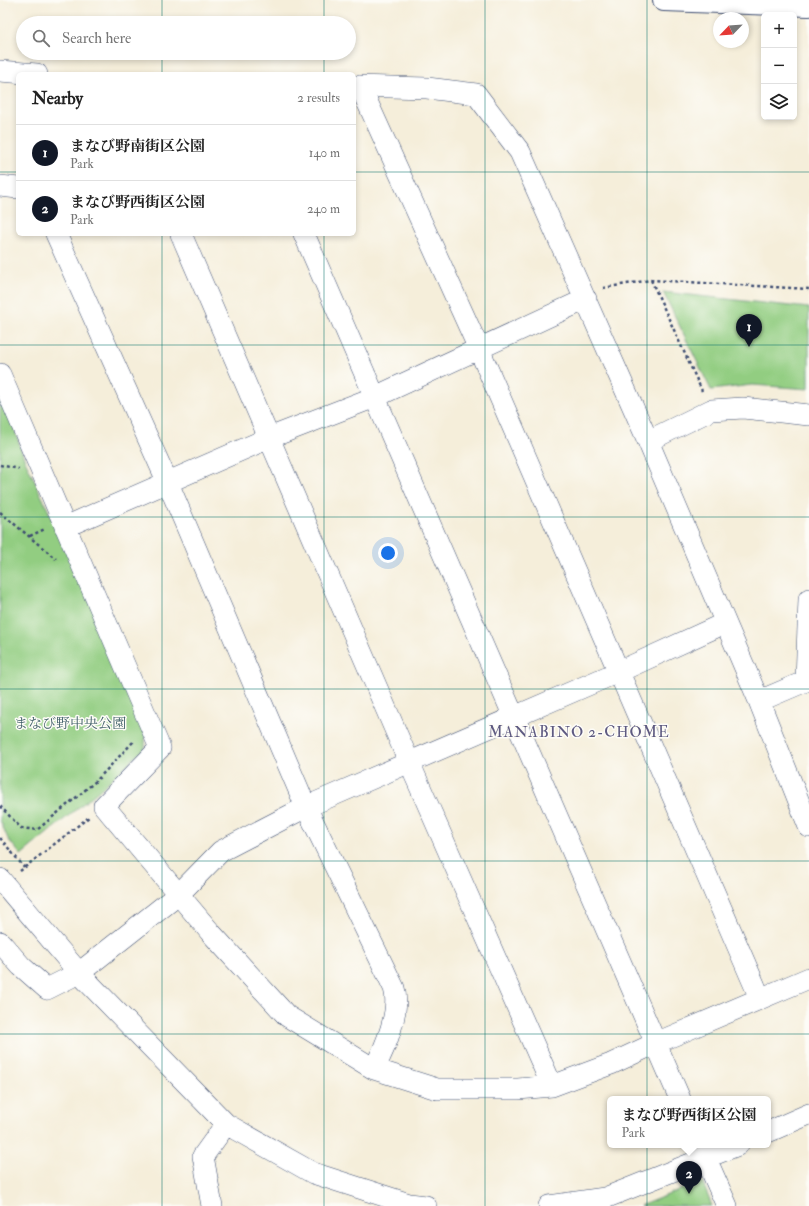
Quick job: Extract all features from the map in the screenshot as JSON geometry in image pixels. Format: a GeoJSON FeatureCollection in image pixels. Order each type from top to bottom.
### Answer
{"type":"FeatureCollection","features":[{"type":"Feature","properties":{"kind":"main road"},"geometry":{"type":"LineString","coordinates":[[664,0],[809,5]]}},
{"type":"Feature","properties":{"kind":"street"},"geometry":{"type":"LineString","coordinates":[[0,71],[16,72]]}},
{"type":"Feature","properties":{"kind":"street"},"geometry":{"type":"LineString","coordinates":[[760,998],[479,349],[357,86],[427,88],[476,94],[520,152],[648,441],[759,701],[809,827]]}},
{"type":"Feature","properties":{"kind":"street"},"geometry":{"type":"LineString","coordinates":[[0,186],[16,188]]}},
{"type":"Feature","properties":{"kind":"street"},"geometry":{"type":"LineString","coordinates":[[57,236],[168,483],[306,807],[394,988],[397,997],[388,1042],[374,1069]]}},
{"type":"Feature","properties":{"kind":"street"},"geometry":{"type":"LineString","coordinates":[[182,236],[409,762],[552,1086]]}},
{"type":"Feature","properties":{"kind":"street"},"geometry":{"type":"LineString","coordinates":[[305,236],[679,1096]]}},
{"type":"Feature","properties":{"kind":"street"},"geometry":{"type":"LineString","coordinates":[[65,527],[269,438],[375,397],[586,299]]}},
{"type":"Feature","properties":{"kind":"street"},"geometry":{"type":"LineString","coordinates":[[0,374],[160,748],[104,806],[211,933],[288,1016],[374,1069],[437,1089],[518,1089],[552,1086],[611,1064],[656,1042],[809,978]]}},
{"type":"Feature","properties":{"kind":"street"},"geometry":{"type":"LineString","coordinates":[[648,441],[711,410],[744,408],[809,414]]}},
{"type":"Feature","properties":{"kind":"street"},"geometry":{"type":"LineString","coordinates":[[759,701],[806,681],[809,599]]}},
{"type":"Feature","properties":{"kind":"street"},"geometry":{"type":"LineString","coordinates":[[0,942],[21,966],[47,989],[79,973],[179,894],[221,851],[306,807],[618,672],[725,623]]}},
{"type":"Feature","properties":{"kind":"street"},"geometry":{"type":"LineString","coordinates":[[3,882],[79,973],[226,1124],[312,1173],[409,1204],[426,1206]]}},
{"type":"Feature","properties":{"kind":"street"},"geometry":{"type":"LineString","coordinates":[[771,1131],[809,1114]]}},
{"type":"Feature","properties":{"kind":"street"},"geometry":{"type":"LineString","coordinates":[[212,1206],[203,1156],[226,1124]]}},
{"type":"Feature","properties":{"kind":"street"},"geometry":{"type":"LineString","coordinates":[[548,1206],[605,1198],[703,1152],[723,1148]]}},
{"type":"Feature","properties":{"kind":"street"},"geometry":{"type":"LineString","coordinates":[[703,1152],[726,1206]]}},
{"type":"Feature","properties":{"kind":"path"},"geometry":{"type":"LineString","coordinates":[[586,299],[599,288],[651,280],[809,289]]}},
{"type":"Feature","properties":{"kind":"path"},"geometry":{"type":"LineString","coordinates":[[651,280],[711,410]]}},
{"type":"Feature","properties":{"kind":"path"},"geometry":{"type":"LineString","coordinates":[[0,512],[59,561]]}},
{"type":"Feature","properties":{"kind":"path"},"geometry":{"type":"LineString","coordinates":[[29,536],[41,532]]}},
{"type":"Feature","properties":{"kind":"path"},"geometry":{"type":"LineString","coordinates":[[0,806],[21,828],[37,830],[96,781],[133,742],[134,736]]}},
{"type":"Feature","properties":{"kind":"path"},"geometry":{"type":"LineString","coordinates":[[3,882],[104,806]]}},
{"type":"Feature","properties":{"kind":"path"},"geometry":{"type":"LineString","coordinates":[[0,838],[24,867]]}},
{"type":"Feature","properties":{"kind":"green space"},"geometry":{"type":"Polygon","coordinates":[[[663,292],[809,308],[809,389],[752,385],[711,390],[663,292]]]}},
{"type":"Feature","properties":{"kind":"green space","name":"まなび野中央公園"},"geometry":{"type":"Polygon","coordinates":[[[0,384],[24,458],[146,721],[145,748],[102,788],[21,855],[8,839],[0,820],[0,384]]]}},
{"type":"Feature","properties":{"kind":"green space"},"geometry":{"type":"Polygon","coordinates":[[[702,1181],[712,1206],[640,1206],[702,1181]]]}},
{"type":"Feature","properties":{"kind":"place","name":"まなび野南街区公園"},"geometry":{"type":"Point","coordinates":[749,347]}},
{"type":"Feature","properties":{"kind":"place","name":"まなび野西街区公園"},"geometry":{"type":"Point","coordinates":[689,1194]}},
{"type":"Feature","properties":{"kind":"district","name":"MANABINO 2-CHOME"},"geometry":{"type":"Point","coordinates":[579,732]}}]}
